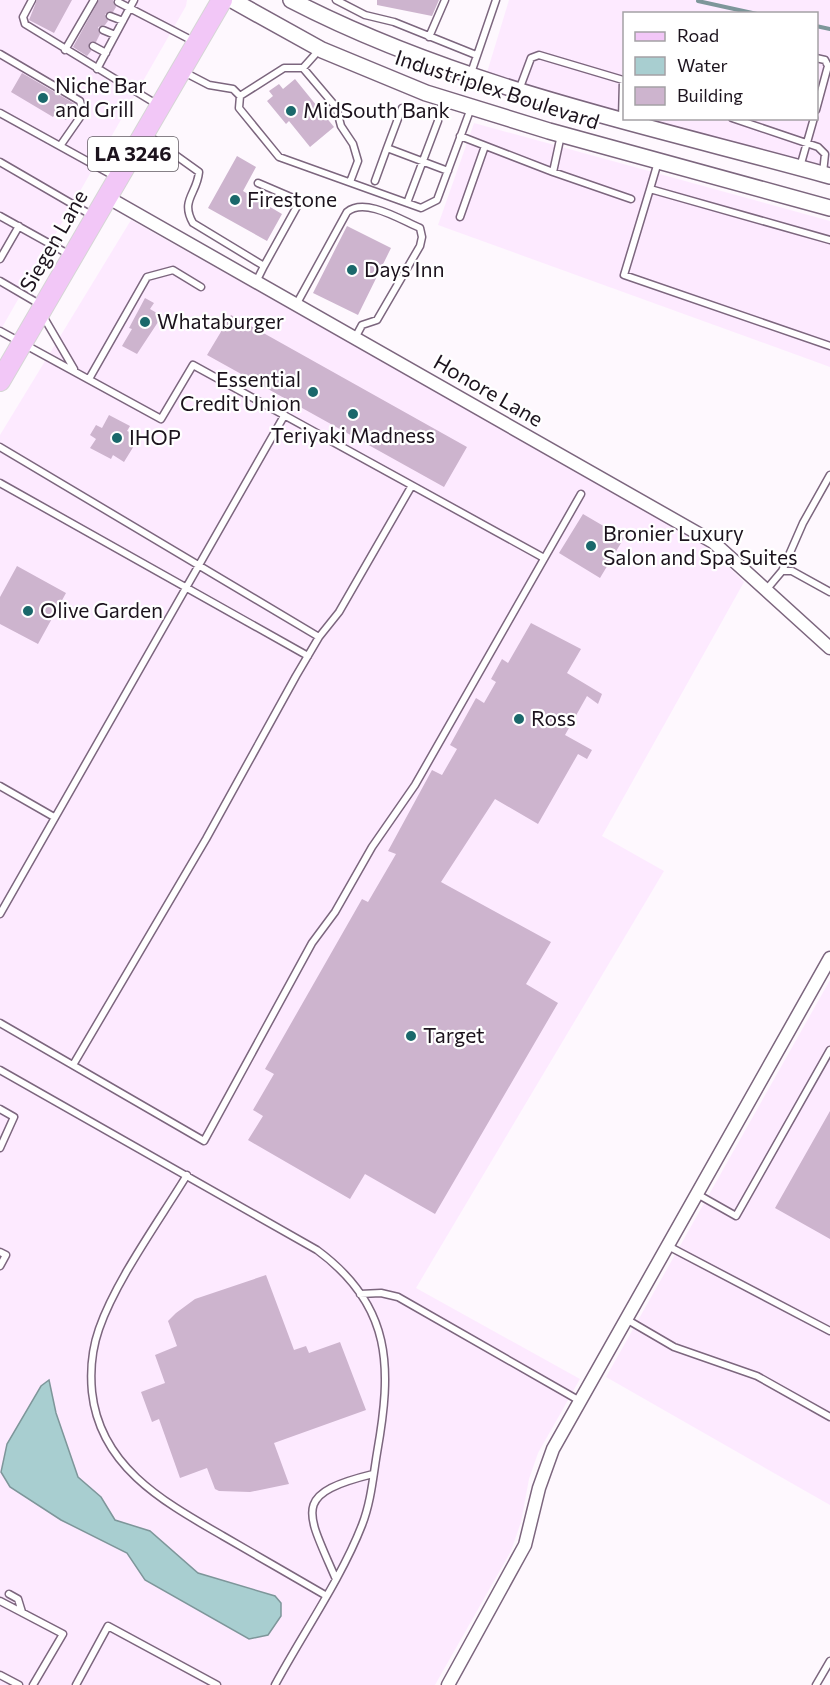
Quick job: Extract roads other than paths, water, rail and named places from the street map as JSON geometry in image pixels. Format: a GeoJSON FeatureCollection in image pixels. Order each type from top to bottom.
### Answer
{"type":"FeatureCollection","features":[{"type":"Feature","properties":{"kind":"main road","name":"Siegen Lane"},"geometry":{"type":"LineString","coordinates":[[0,381],[222,0]]}},
{"type":"Feature","properties":{"kind":"street","name":"Industriplex Boulevard"},"geometry":{"type":"LineString","coordinates":[[232,0],[320,49],[426,93],[561,134],[830,208]]}},
{"type":"Feature","properties":{"kind":"street","name":"Industriplex Boulevard"},"geometry":{"type":"LineString","coordinates":[[292,0],[345,27],[436,64],[622,119]]}},
{"type":"Feature","properties":{"kind":"street","name":"Industriplex Boulevard"},"geometry":{"type":"LineString","coordinates":[[629,120],[651,123],[826,175]]}},
{"type":"Feature","properties":{"kind":"street","name":"Honore Lane"},"geometry":{"type":"LineString","coordinates":[[107,197],[713,542],[829,645]]}},
{"type":"Feature","properties":{"kind":"street"},"geometry":{"type":"LineString","coordinates":[[448,1685],[525,1545],[547,1461],[830,958]]}},
{"type":"Feature","properties":{"kind":"lane"},"geometry":{"type":"LineString","coordinates":[[32,0],[23,21],[65,50],[161,106]]}},
{"type":"Feature","properties":{"kind":"lane"},"geometry":{"type":"LineString","coordinates":[[336,0],[365,15],[394,22],[476,55]]}},
{"type":"Feature","properties":{"kind":"lane"},"geometry":{"type":"LineString","coordinates":[[429,37],[445,0]]}},
{"type":"Feature","properties":{"kind":"lane"},"geometry":{"type":"LineString","coordinates":[[471,75],[496,0]]}},
{"type":"Feature","properties":{"kind":"lane"},"geometry":{"type":"LineString","coordinates":[[118,2],[132,3],[197,44]]}},
{"type":"Feature","properties":{"kind":"lane"},"geometry":{"type":"LineString","coordinates":[[97,69],[132,3]]}},
{"type":"Feature","properties":{"kind":"lane"},"geometry":{"type":"LineString","coordinates":[[65,50],[93,4]]}},
{"type":"Feature","properties":{"kind":"lane"},"geometry":{"type":"LineString","coordinates":[[110,16],[123,21]]}},
{"type":"Feature","properties":{"kind":"lane"},"geometry":{"type":"LineString","coordinates":[[103,30],[115,35]]}},
{"type":"Feature","properties":{"kind":"lane"},"geometry":{"type":"LineString","coordinates":[[93,46],[106,53]]}},
{"type":"Feature","properties":{"kind":"lane"},"geometry":{"type":"LineString","coordinates":[[240,96],[284,68],[303,68],[320,49]]}},
{"type":"Feature","properties":{"kind":"lane"},"geometry":{"type":"LineString","coordinates":[[0,54],[77,98],[82,104],[83,113],[60,146]]}},
{"type":"Feature","properties":{"kind":"lane"},"geometry":{"type":"LineString","coordinates":[[519,90],[531,58],[539,55],[623,80],[622,119]]}},
{"type":"Feature","properties":{"kind":"lane"},"geometry":{"type":"LineString","coordinates":[[818,103],[826,76],[827,60]]}},
{"type":"Feature","properties":{"kind":"lane"},"geometry":{"type":"LineString","coordinates":[[303,68],[336,107],[341,126],[353,144],[358,161],[350,182]]}},
{"type":"Feature","properties":{"kind":"lane"},"geometry":{"type":"LineString","coordinates":[[182,71],[209,85],[233,89],[240,96],[239,108],[279,157],[421,208],[437,200],[471,107]]}},
{"type":"Feature","properties":{"kind":"lane"},"geometry":{"type":"LineString","coordinates":[[375,181],[402,108]]}},
{"type":"Feature","properties":{"kind":"lane"},"geometry":{"type":"LineString","coordinates":[[0,112],[119,179]]}},
{"type":"Feature","properties":{"kind":"lane"},"geometry":{"type":"LineString","coordinates":[[739,120],[807,141],[825,154],[826,175]]}},
{"type":"Feature","properties":{"kind":"lane"},"geometry":{"type":"LineString","coordinates":[[800,168],[813,120]]}},
{"type":"Feature","properties":{"kind":"lane"},"geometry":{"type":"LineString","coordinates":[[407,203],[438,121]]}},
{"type":"Feature","properties":{"kind":"lane"},"geometry":{"type":"LineString","coordinates":[[145,133],[199,172],[186,207],[193,223],[264,266]]}},
{"type":"Feature","properties":{"kind":"lane"},"geometry":{"type":"LineString","coordinates":[[553,172],[561,134]]}},
{"type":"Feature","properties":{"kind":"lane"},"geometry":{"type":"LineString","coordinates":[[460,136],[631,199]]}},
{"type":"Feature","properties":{"kind":"lane"},"geometry":{"type":"LineString","coordinates":[[460,217],[485,146]]}},
{"type":"Feature","properties":{"kind":"lane"},"geometry":{"type":"LineString","coordinates":[[387,148],[448,171]]}},
{"type":"Feature","properties":{"kind":"lane"},"geometry":{"type":"LineString","coordinates":[[659,161],[624,275],[830,346]]}},
{"type":"Feature","properties":{"kind":"lane"},"geometry":{"type":"LineString","coordinates":[[0,162],[96,218]]}},
{"type":"Feature","properties":{"kind":"lane"},"geometry":{"type":"LineString","coordinates":[[256,282],[300,201],[258,183]]}},
{"type":"Feature","properties":{"kind":"lane"},"geometry":{"type":"LineString","coordinates":[[650,189],[830,240]]}},
{"type":"Feature","properties":{"kind":"lane"},"geometry":{"type":"LineString","coordinates":[[296,305],[352,208],[371,208],[420,228],[422,237],[420,246],[377,320],[362,325],[355,338]]}},
{"type":"Feature","properties":{"kind":"lane"},"geometry":{"type":"LineString","coordinates":[[0,216],[74,256]]}},
{"type":"Feature","properties":{"kind":"lane"},"geometry":{"type":"LineString","coordinates":[[0,259],[19,226]]}},
{"type":"Feature","properties":{"kind":"lane"},"geometry":{"type":"LineString","coordinates":[[88,379],[147,277],[173,270],[201,287]]}},
{"type":"Feature","properties":{"kind":"lane"},"geometry":{"type":"LineString","coordinates":[[0,281],[42,310],[74,370]]}},
{"type":"Feature","properties":{"kind":"lane"},"geometry":{"type":"LineString","coordinates":[[0,331],[161,418],[193,365],[411,487],[544,558]]}},
{"type":"Feature","properties":{"kind":"lane"},"geometry":{"type":"LineString","coordinates":[[0,914],[284,416]]}},
{"type":"Feature","properties":{"kind":"lane"},"geometry":{"type":"LineString","coordinates":[[0,447],[319,637]]}},
{"type":"Feature","properties":{"kind":"lane"},"geometry":{"type":"LineString","coordinates":[[766,590],[782,571],[803,523],[830,475]]}},
{"type":"Feature","properties":{"kind":"lane"},"geometry":{"type":"LineString","coordinates":[[0,483],[308,656]]}},
{"type":"Feature","properties":{"kind":"lane"},"geometry":{"type":"LineString","coordinates":[[73,1065],[206,839],[319,637],[339,612],[411,487]]}},
{"type":"Feature","properties":{"kind":"lane"},"geometry":{"type":"LineString","coordinates":[[0,1023],[204,1141],[312,943],[335,912],[372,847],[415,785],[580,494]]}},
{"type":"Feature","properties":{"kind":"lane"},"geometry":{"type":"LineString","coordinates":[[782,571],[792,571],[830,592]]}},
{"type":"Feature","properties":{"kind":"lane"},"geometry":{"type":"LineString","coordinates":[[0,786],[54,817]]}},
{"type":"Feature","properties":{"kind":"lane"},"geometry":{"type":"LineString","coordinates":[[697,1194],[736,1216],[830,1050]]}},
{"type":"Feature","properties":{"kind":"lane"},"geometry":{"type":"LineString","coordinates":[[0,1070],[316,1250],[347,1274],[377,1328],[386,1362],[386,1395],[363,1523],[326,1595],[275,1685]]}},
{"type":"Feature","properties":{"kind":"lane"},"geometry":{"type":"LineString","coordinates":[[0,1108],[14,1117],[0,1148]]}},
{"type":"Feature","properties":{"kind":"lane"},"geometry":{"type":"LineString","coordinates":[[187,1175],[118,1289],[99,1330],[91,1380],[100,1427],[119,1461],[134,1477],[168,1504],[326,1595]]}},
{"type":"Feature","properties":{"kind":"lane"},"geometry":{"type":"LineString","coordinates":[[668,1246],[830,1331]]}},
{"type":"Feature","properties":{"kind":"lane"},"geometry":{"type":"LineString","coordinates":[[0,1252],[6,1255],[0,1266]]}},
{"type":"Feature","properties":{"kind":"lane"},"geometry":{"type":"LineString","coordinates":[[360,1294],[381,1293],[398,1298],[580,1401]]}},
{"type":"Feature","properties":{"kind":"lane"},"geometry":{"type":"LineString","coordinates":[[625,1319],[667,1344],[758,1376],[830,1417]]}},
{"type":"Feature","properties":{"kind":"lane"},"geometry":{"type":"LineString","coordinates":[[335,1577],[318,1537],[312,1506],[317,1496],[329,1487],[373,1474]]}},
{"type":"Feature","properties":{"kind":"lane"},"geometry":{"type":"LineString","coordinates":[[9,1594],[18,1599],[22,1613]]}},
{"type":"Feature","properties":{"kind":"lane"},"geometry":{"type":"LineString","coordinates":[[0,1601],[63,1634],[33,1685]]}},
{"type":"Feature","properties":{"kind":"lane"},"geometry":{"type":"LineString","coordinates":[[76,1685],[108,1626],[217,1685]]}},
{"type":"Feature","properties":{"kind":"lane"},"geometry":{"type":"LineString","coordinates":[[816,1685],[830,1661]]}},
{"type":"Feature","properties":{"kind":"lane"},"geometry":{"type":"LineString","coordinates":[[0,1675],[19,1685]]}},
{"type":"Feature","properties":{"kind":"water"},"geometry":{"type":"Polygon","coordinates":[[[49,1380],[56,1413],[78,1477],[101,1497],[115,1520],[150,1531],[198,1573],[275,1596],[281,1603],[281,1616],[268,1635],[249,1639],[145,1580],[127,1553],[61,1520],[10,1487],[1,1472],[7,1444],[41,1386],[49,1380]]]}},
{"type":"Feature","properties":{"kind":"waterway"},"geometry":{"type":"LineString","coordinates":[[698,1],[748,12]]}},
{"type":"Feature","properties":{"kind":"waterway"},"geometry":{"type":"LineString","coordinates":[[818,26],[830,29]]}},
{"type":"Feature","properties":{"kind":"place","name":"Niche Bar and Grill"},"geometry":{"type":"Point","coordinates":[43,98]}},
{"type":"Feature","properties":{"kind":"place","name":"MidSouth Bank"},"geometry":{"type":"Point","coordinates":[291,111]}},
{"type":"Feature","properties":{"kind":"place","name":"Firestone"},"geometry":{"type":"Point","coordinates":[235,200]}},
{"type":"Feature","properties":{"kind":"place","name":"Days Inn"},"geometry":{"type":"Point","coordinates":[352,270]}},
{"type":"Feature","properties":{"kind":"place","name":"Whataburger"},"geometry":{"type":"Point","coordinates":[145,322]}},
{"type":"Feature","properties":{"kind":"place","name":"Essential Credit Union"},"geometry":{"type":"Point","coordinates":[313,392]}},
{"type":"Feature","properties":{"kind":"place","name":"Teriyaki Madness"},"geometry":{"type":"Point","coordinates":[353,414]}},
{"type":"Feature","properties":{"kind":"place","name":"IHOP"},"geometry":{"type":"Point","coordinates":[117,438]}},
{"type":"Feature","properties":{"kind":"place","name":"Bronier Luxury Salon and Spa Suites"},"geometry":{"type":"Point","coordinates":[591,546]}},
{"type":"Feature","properties":{"kind":"place","name":"Olive Garden"},"geometry":{"type":"Point","coordinates":[28,611]}},
{"type":"Feature","properties":{"kind":"place","name":"Ross"},"geometry":{"type":"Point","coordinates":[519,719]}},
{"type":"Feature","properties":{"kind":"place","name":"Target"},"geometry":{"type":"Point","coordinates":[411,1036]}}]}
